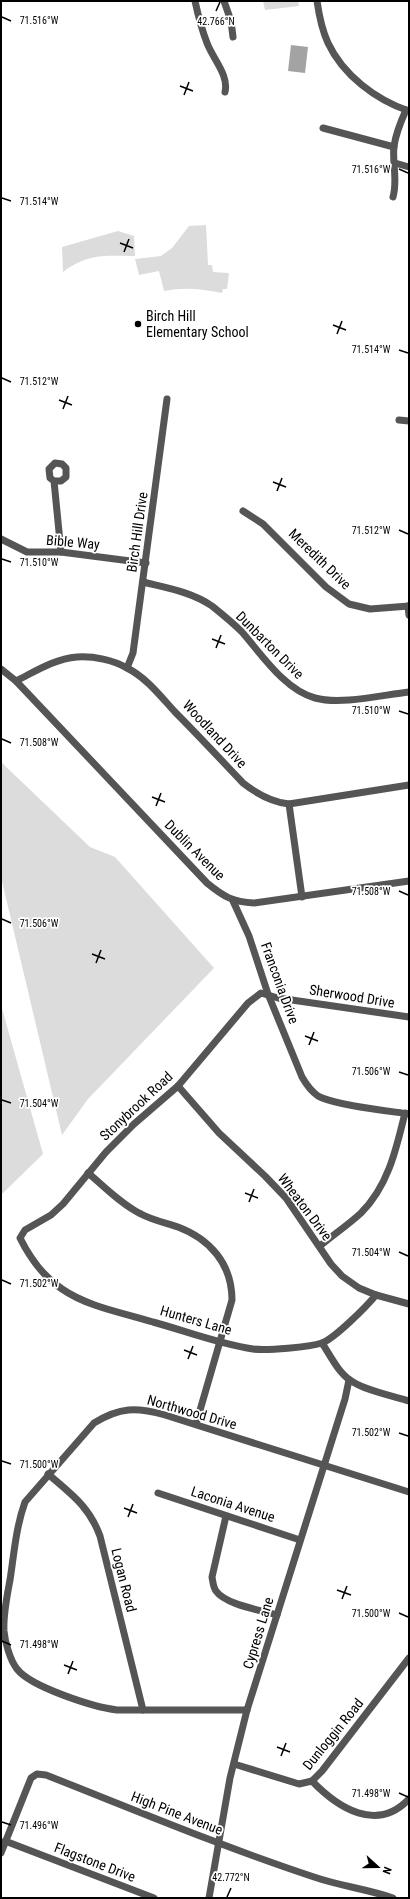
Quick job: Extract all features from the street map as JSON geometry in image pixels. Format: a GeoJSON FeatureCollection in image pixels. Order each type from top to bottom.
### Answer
{"type":"FeatureCollection","features":[{"type":"Feature","properties":{"kind":"street"},"geometry":{"type":"LineString","coordinates":[[195,1],[208,44],[224,75],[226,86],[225,92]]}},
{"type":"Feature","properties":{"kind":"street"},"geometry":{"type":"LineString","coordinates":[[224,1],[231,20],[233,37]]}},
{"type":"Feature","properties":{"kind":"street"},"geometry":{"type":"LineString","coordinates":[[317,1],[322,27],[328,43],[345,67],[357,81],[370,92],[385,101],[407,110],[397,133],[394,147],[396,180],[393,197]]}},
{"type":"Feature","properties":{"kind":"street"},"geometry":{"type":"LineString","coordinates":[[322,128],[394,147]]}},
{"type":"Feature","properties":{"kind":"street"},"geometry":{"type":"LineString","coordinates":[[395,163],[409,167]]}},
{"type":"Feature","properties":{"kind":"street","name":"Birch Hill Drive"},"geometry":{"type":"LineString","coordinates":[[127,668],[133,653],[168,400]]}},
{"type":"Feature","properties":{"kind":"street"},"geometry":{"type":"LineString","coordinates":[[399,420],[409,421]]}},
{"type":"Feature","properties":{"kind":"street"},"geometry":{"type":"LineString","coordinates":[[54,481],[61,552]]}},
{"type":"Feature","properties":{"kind":"street","name":"Meredith Drive"},"geometry":{"type":"LineString","coordinates":[[243,511],[263,524],[326,587],[349,604],[370,609],[408,606]]}},
{"type":"Feature","properties":{"kind":"street","name":"Bible Way"},"geometry":{"type":"LineString","coordinates":[[1,539],[27,552],[61,552],[146,563]]}},
{"type":"Feature","properties":{"kind":"street","name":"Dunbarton Drive"},"geometry":{"type":"LineString","coordinates":[[143,582],[192,595],[211,606],[240,630],[291,687],[303,694],[334,701],[409,692]]}},
{"type":"Feature","properties":{"kind":"street"},"geometry":{"type":"LineString","coordinates":[[408,606],[409,615]]}},
{"type":"Feature","properties":{"kind":"street","name":"Woodland Drive"},"geometry":{"type":"LineString","coordinates":[[16,682],[51,663],[78,657],[106,660],[127,668],[139,675],[243,783],[255,793],[268,799],[289,804],[409,785]]}},
{"type":"Feature","properties":{"kind":"street","name":"Dublin Avenue"},"geometry":{"type":"LineString","coordinates":[[1,669],[16,682],[207,883],[233,901],[254,903],[409,881]]}},
{"type":"Feature","properties":{"kind":"street"},"geometry":{"type":"LineString","coordinates":[[289,804],[302,896]]}},
{"type":"Feature","properties":{"kind":"street","name":"Franconia Drive"},"geometry":{"type":"LineString","coordinates":[[233,901],[249,936],[268,994],[302,1077],[309,1087],[318,1096],[332,1101],[407,1114]]}},
{"type":"Feature","properties":{"kind":"street","name":"Stonybrook Road"},"geometry":{"type":"LineString","coordinates":[[20,1238],[25,1230],[51,1215],[64,1204],[88,1173],[134,1124],[178,1086],[248,1003],[261,994],[268,994]]}},
{"type":"Feature","properties":{"kind":"street","name":"Sherwood Drive"},"geometry":{"type":"LineString","coordinates":[[268,994],[278,998],[409,1018]]}},
{"type":"Feature","properties":{"kind":"street","name":"Wheaton Drive"},"geometry":{"type":"LineString","coordinates":[[178,1086],[219,1133],[286,1198],[331,1264],[342,1276],[359,1288],[376,1295],[409,1304]]}},
{"type":"Feature","properties":{"kind":"street"},"geometry":{"type":"LineString","coordinates":[[320,1246],[360,1214],[377,1194],[391,1164],[407,1114]]}},
{"type":"Feature","properties":{"kind":"street"},"geometry":{"type":"LineString","coordinates":[[88,1173],[126,1206],[148,1217],[193,1234],[207,1243],[218,1254],[229,1275],[232,1300],[196,1424]]}},
{"type":"Feature","properties":{"kind":"street","name":"Hunters Lane"},"geometry":{"type":"LineString","coordinates":[[20,1238],[34,1262],[50,1280],[76,1297],[106,1308],[221,1342],[252,1349],[269,1350],[322,1343]]}},
{"type":"Feature","properties":{"kind":"street"},"geometry":{"type":"LineString","coordinates":[[376,1295],[364,1309],[322,1343],[349,1380],[409,1401]]}},
{"type":"Feature","properties":{"kind":"street","name":"Cypress Lane"},"geometry":{"type":"LineString","coordinates":[[209,1898],[234,1764],[247,1710],[345,1399],[349,1380]]}},
{"type":"Feature","properties":{"kind":"street","name":"Northwood Drive"},"geometry":{"type":"LineString","coordinates":[[247,1710],[143,1710],[102,1708],[43,1687],[28,1679],[16,1668],[8,1649],[4,1631],[6,1607],[20,1518],[25,1502],[94,1423],[113,1412],[131,1409],[148,1410],[196,1424],[409,1492]]}},
{"type":"Feature","properties":{"kind":"street","name":"Logan Road"},"geometry":{"type":"LineString","coordinates":[[48,1474],[86,1508],[100,1536],[143,1710]]}},
{"type":"Feature","properties":{"kind":"street","name":"Laconia Avenue"},"geometry":{"type":"LineString","coordinates":[[158,1493],[300,1540]]}},
{"type":"Feature","properties":{"kind":"street"},"geometry":{"type":"LineString","coordinates":[[226,1516],[212,1577],[214,1586],[222,1597],[232,1602],[277,1615]]}},
{"type":"Feature","properties":{"kind":"street","name":"Dunloggin Road"},"geometry":{"type":"LineString","coordinates":[[234,1764],[299,1784],[312,1781],[322,1771],[409,1658]]}},
{"type":"Feature","properties":{"kind":"street","name":"High Pine Avenue"},"geometry":{"type":"LineString","coordinates":[[1,1853],[31,1778],[36,1774],[46,1775],[219,1843],[316,1878],[374,1891],[393,1898]]}},
{"type":"Feature","properties":{"kind":"street"},"geometry":{"type":"LineString","coordinates":[[312,1781],[328,1797],[351,1810],[364,1815],[378,1815],[393,1811],[409,1799]]}},
{"type":"Feature","properties":{"kind":"street","name":"Flagstone Drive"},"geometry":{"type":"LineString","coordinates":[[5,1841],[154,1898]]}},
{"type":"Feature","properties":{"kind":"shaded area"},"geometry":{"type":"Polygon","coordinates":[[[263,1],[298,1],[299,6],[265,10],[263,1]]]}},
{"type":"Feature","properties":{"kind":"shaded area"},"geometry":{"type":"Polygon","coordinates":[[[291,45],[308,47],[305,73],[288,71],[291,45]]]}},
{"type":"Feature","properties":{"kind":"shaded area"},"geometry":{"type":"Polygon","coordinates":[[[206,225],[208,265],[212,265],[213,272],[229,273],[227,289],[223,289],[222,293],[193,289],[164,291],[159,271],[139,275],[135,259],[161,256],[172,248],[189,226],[206,225]]]}},
{"type":"Feature","properties":{"kind":"shaded area"},"geometry":{"type":"Polygon","coordinates":[[[118,231],[134,236],[135,256],[97,257],[81,261],[63,272],[62,247],[118,231]]]}},
{"type":"Feature","properties":{"kind":"shaded area"},"geometry":{"type":"Polygon","coordinates":[[[1,762],[90,847],[115,857],[214,968],[88,1099],[62,1135],[1,877],[1,762]]]}},
{"type":"Feature","properties":{"kind":"shaded area"},"geometry":{"type":"Polygon","coordinates":[[[1,1005],[43,1154],[1,1195],[1,1005]]]}},
{"type":"Feature","properties":{"kind":"place","name":"Birch Hill Elementary School"},"geometry":{"type":"Point","coordinates":[138,324]}}]}
